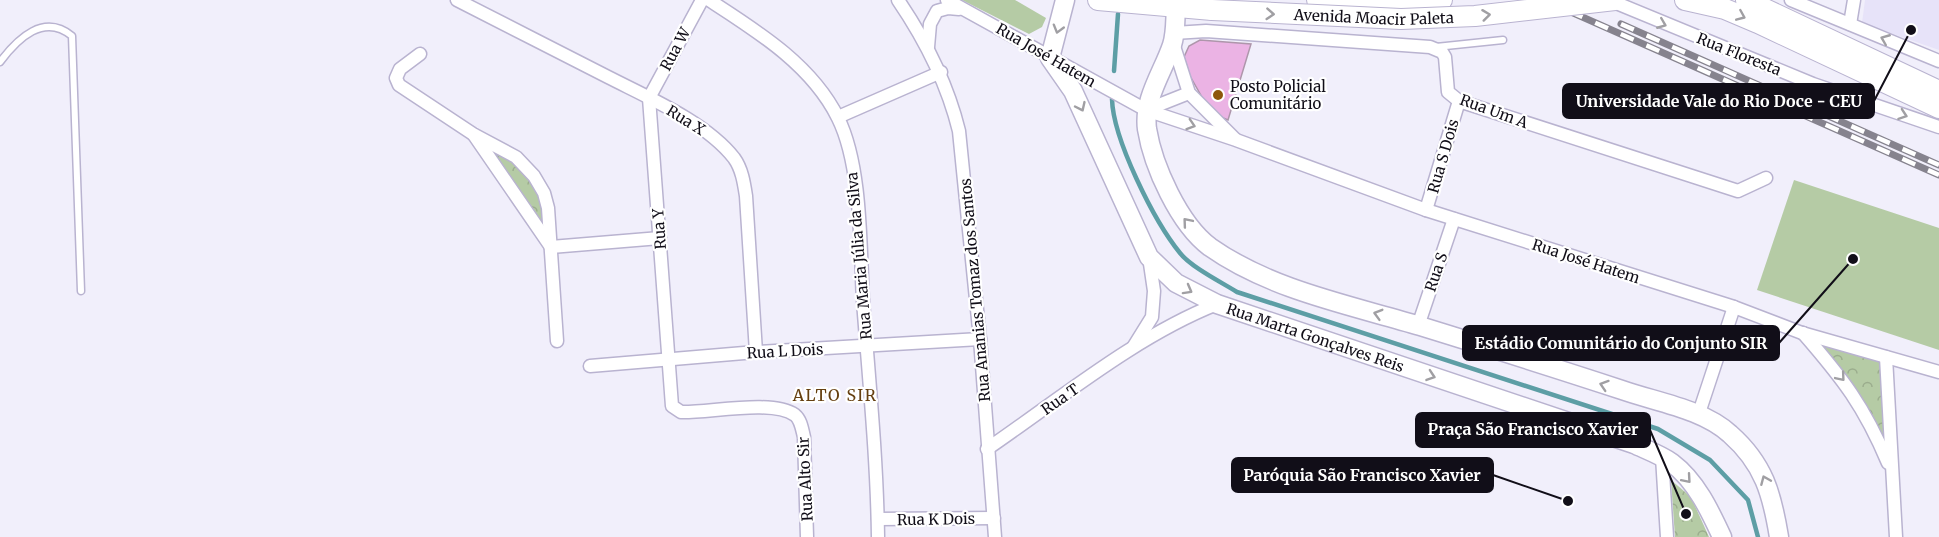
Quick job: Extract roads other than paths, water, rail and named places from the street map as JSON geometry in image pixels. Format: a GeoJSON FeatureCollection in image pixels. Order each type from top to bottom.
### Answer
{"type":"FeatureCollection","features":[{"type":"Feature","properties":{"kind":"main road","name":"Avenida Moacir Paleta"},"geometry":{"type":"LineString","coordinates":[[1098,0],[1212,10],[1401,19],[1475,16],[1615,0]]}},
{"type":"Feature","properties":{"kind":"main road","name":"Avenida Moacir Paleta"},"geometry":{"type":"LineString","coordinates":[[1317,0],[1405,3],[1442,0]]}},
{"type":"Feature","properties":{"kind":"main road"},"geometry":{"type":"LineString","coordinates":[[1685,0],[1725,9],[1939,91]]}},
{"type":"Feature","properties":{"kind":"main road"},"geometry":{"type":"LineString","coordinates":[[1746,0],[1939,108]]}},
{"type":"Feature","properties":{"kind":"street","name":"Rua X"},"geometry":{"type":"LineString","coordinates":[[457,0],[649,98],[699,127],[736,160],[744,180],[746,196],[756,352]]}},
{"type":"Feature","properties":{"kind":"street","name":"Rua W"},"geometry":{"type":"LineString","coordinates":[[649,98],[702,0]]}},
{"type":"Feature","properties":{"kind":"street","name":"Rua Maria Júlia da Silva"},"geometry":{"type":"LineString","coordinates":[[709,0],[763,34],[803,70],[838,117],[846,138],[856,200],[878,537]]}},
{"type":"Feature","properties":{"kind":"street","name":"Rua Ananias Tomaz dos Santos"},"geometry":{"type":"LineString","coordinates":[[898,0],[941,72],[952,100],[959,131],[980,339],[994,537]]}},
{"type":"Feature","properties":{"kind":"street","name":"Rua José Hatem"},"geometry":{"type":"LineString","coordinates":[[947,0],[1146,110],[1236,140],[1426,210],[1734,307],[1802,333],[1939,372]]}},
{"type":"Feature","properties":{"kind":"street"},"geometry":{"type":"LineString","coordinates":[[1050,58],[1065,0]]}},
{"type":"Feature","properties":{"kind":"street","name":"Rua Floresta"},"geometry":{"type":"LineString","coordinates":[[1608,0],[1813,84],[1939,127]]}},
{"type":"Feature","properties":{"kind":"street"},"geometry":{"type":"LineString","coordinates":[[1791,0],[1939,61]]}},
{"type":"Feature","properties":{"kind":"street"},"geometry":{"type":"LineString","coordinates":[[1850,24],[1854,0]]}},
{"type":"Feature","properties":{"kind":"street"},"geometry":{"type":"LineString","coordinates":[[1176,7],[1174,38],[1146,110],[1150,141],[1158,167],[1182,217],[1208,246],[1260,274],[1331,301],[1418,326],[1698,416],[1728,432],[1747,450],[1765,477],[1779,537]]}},
{"type":"Feature","properties":{"kind":"street"},"geometry":{"type":"LineString","coordinates":[[928,48],[930,24],[937,11],[948,8],[966,9]]}},
{"type":"Feature","properties":{"kind":"street"},"geometry":{"type":"LineString","coordinates":[[1174,38],[1206,31],[1430,47]]}},
{"type":"Feature","properties":{"kind":"street","name":"Rua José Hatem"},"geometry":{"type":"LineString","coordinates":[[1174,38],[1189,93],[1236,140]]}},
{"type":"Feature","properties":{"kind":"street","name":"Rua Um A"},"geometry":{"type":"LineString","coordinates":[[1430,47],[1445,57],[1448,92],[1459,101],[1738,191],[1766,178]]}},
{"type":"Feature","properties":{"kind":"street"},"geometry":{"type":"LineString","coordinates":[[420,54],[400,69],[396,78],[399,85],[473,134],[516,157],[534,176],[546,201],[552,247],[557,341]]}},
{"type":"Feature","properties":{"kind":"street","name":"Rua Marta Gonçalves Reis"},"geometry":{"type":"LineString","coordinates":[[1050,58],[1073,90],[1149,257],[1176,283],[1217,304],[1634,444],[1662,457],[1672,463],[1700,495],[1722,537]]}},
{"type":"Feature","properties":{"kind":"street"},"geometry":{"type":"LineString","coordinates":[[838,117],[941,72]]}},
{"type":"Feature","properties":{"kind":"street"},"geometry":{"type":"LineString","coordinates":[[1146,110],[1189,93]]}},
{"type":"Feature","properties":{"kind":"street","name":"Rua Y"},"geometry":{"type":"LineString","coordinates":[[649,98],[668,360]]}},
{"type":"Feature","properties":{"kind":"street","name":"Rua S Dois"},"geometry":{"type":"LineString","coordinates":[[1426,210],[1459,101]]}},
{"type":"Feature","properties":{"kind":"street"},"geometry":{"type":"LineString","coordinates":[[473,134],[552,247]]}},
{"type":"Feature","properties":{"kind":"street","name":"Rua S"},"geometry":{"type":"LineString","coordinates":[[1418,326],[1455,219]]}},
{"type":"Feature","properties":{"kind":"street"},"geometry":{"type":"LineString","coordinates":[[552,247],[660,238]]}},
{"type":"Feature","properties":{"kind":"street","name":"Rua T"},"geometry":{"type":"LineString","coordinates":[[1132,350],[1152,317],[1154,291],[1149,257]]}},
{"type":"Feature","properties":{"kind":"street","name":"Rua T"},"geometry":{"type":"LineString","coordinates":[[987,449],[1132,350],[1187,316],[1217,304]]}},
{"type":"Feature","properties":{"kind":"street"},"geometry":{"type":"LineString","coordinates":[[1698,416],[1734,307]]}},
{"type":"Feature","properties":{"kind":"street"},"geometry":{"type":"LineString","coordinates":[[1802,333],[1846,382],[1861,406],[1893,472]]}},
{"type":"Feature","properties":{"kind":"street","name":"Rua L Dois"},"geometry":{"type":"LineString","coordinates":[[590,366],[756,352],[980,339]]}},
{"type":"Feature","properties":{"kind":"street"},"geometry":{"type":"LineString","coordinates":[[1886,357],[1896,537]]}},
{"type":"Feature","properties":{"kind":"street","name":"Rua Alto Sir"},"geometry":{"type":"LineString","coordinates":[[668,360],[672,406],[681,412],[767,408],[795,415],[800,422],[804,437],[807,537]]}},
{"type":"Feature","properties":{"kind":"street"},"geometry":{"type":"LineString","coordinates":[[1662,457],[1667,537]]}},
{"type":"Feature","properties":{"kind":"street","name":"Rua K Dois"},"geometry":{"type":"LineString","coordinates":[[878,519],[994,518]]}},
{"type":"Feature","properties":{"kind":"lane"},"geometry":{"type":"LineString","coordinates":[[0,62],[22,39],[39,28],[62,27],[72,36],[81,291]]}},
{"type":"Feature","properties":{"kind":"lane"},"geometry":{"type":"LineString","coordinates":[[1430,47],[1503,40]]}},
{"type":"Feature","properties":{"kind":"waterway"},"geometry":{"type":"LineString","coordinates":[[1114,71],[1118,14]]}},
{"type":"Feature","properties":{"kind":"waterway"},"geometry":{"type":"LineString","coordinates":[[1112,99],[1119,135],[1147,201],[1180,253],[1199,269],[1237,292],[1658,429],[1710,460],[1748,500],[1758,537]]}},
{"type":"Feature","properties":{"kind":"railway"},"geometry":{"type":"LineString","coordinates":[[1544,0],[1939,175]]}},
{"type":"Feature","properties":{"kind":"railway"},"geometry":{"type":"LineString","coordinates":[[1621,24],[1939,165]]}},
{"type":"Feature","properties":{"kind":"place","name":"Universidade Vale do Rio Doce - CEU"},"geometry":{"type":"Point","coordinates":[1911,30]}},
{"type":"Feature","properties":{"kind":"place","name":"Posto Policial Comunitário"},"geometry":{"type":"Point","coordinates":[1218,95]}},
{"type":"Feature","properties":{"kind":"place","name":"Estádio Comunitário do Conjunto SIR"},"geometry":{"type":"Point","coordinates":[1853,259]}},
{"type":"Feature","properties":{"kind":"place","name":"Paróquia São Francisco Xavier"},"geometry":{"type":"Point","coordinates":[1568,501]}},
{"type":"Feature","properties":{"kind":"place","name":"Praça São Francisco Xavier"},"geometry":{"type":"Point","coordinates":[1686,514]}},
{"type":"Feature","properties":{"kind":"district","name":"ALTO SIR"},"geometry":{"type":"Point","coordinates":[835,395]}}]}
